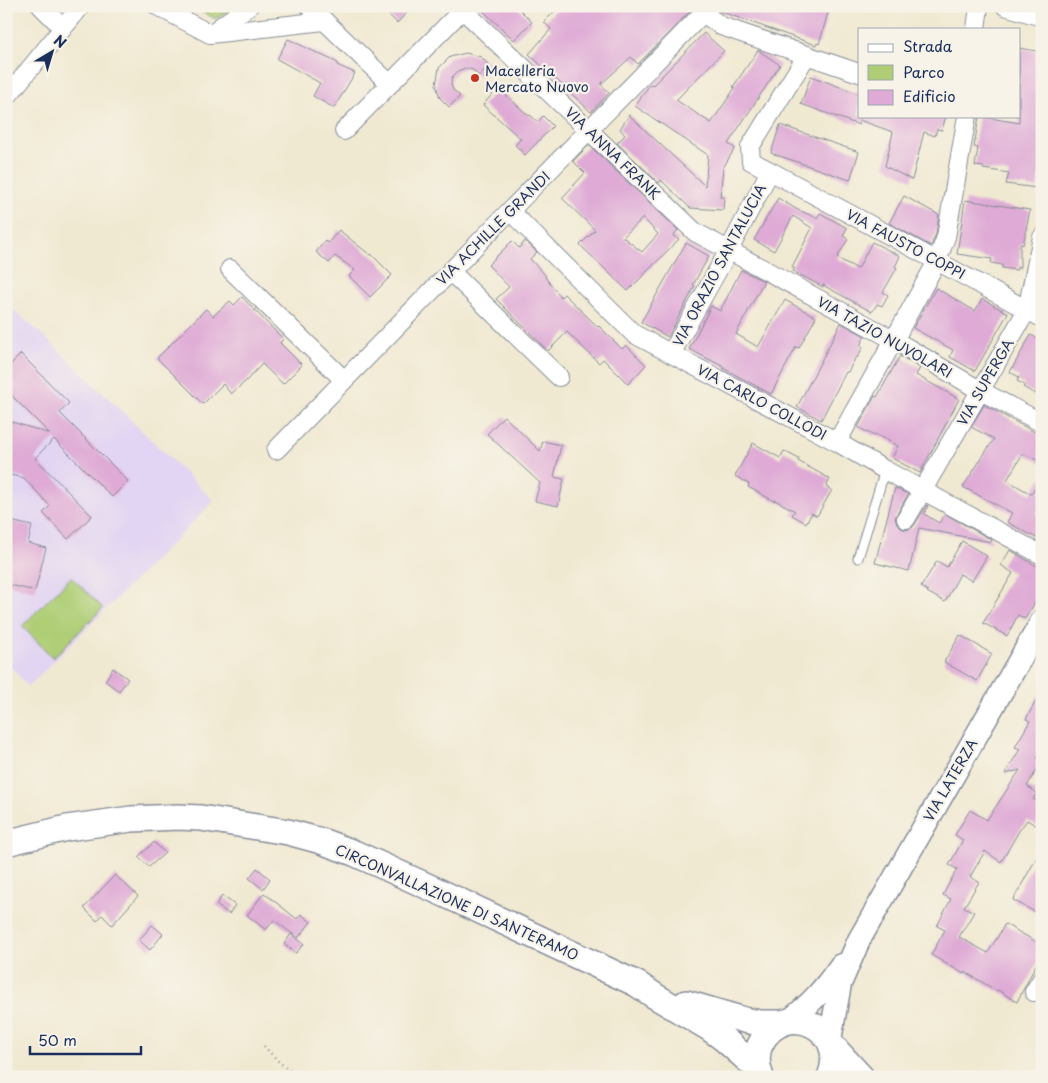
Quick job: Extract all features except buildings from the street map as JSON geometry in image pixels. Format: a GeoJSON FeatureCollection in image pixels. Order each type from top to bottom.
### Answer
{"type":"FeatureCollection","features":[{"type":"Feature","properties":{"kind":"main road","name":"CIRCONVALLAZIONE DI SANTERAMO"},"geometry":{"type":"LineString","coordinates":[[6,843],[67,828],[131,819],[201,818],[288,832],[354,853],[637,984],[659,991],[677,1000],[760,1023],[801,1021],[812,1024],[822,1031],[831,1042]]}},
{"type":"Feature","properties":{"kind":"main road","name":"CIRCONVALLAZIONE DI SANTERAMO"},"geometry":{"type":"LineString","coordinates":[[637,984],[724,1039],[760,1073]]}},
{"type":"Feature","properties":{"kind":"main road"},"geometry":{"type":"LineString","coordinates":[[760,1073],[757,1058],[764,1036],[773,1028],[786,1022]]}},
{"type":"Feature","properties":{"kind":"main road"},"geometry":{"type":"LineString","coordinates":[[830,1077],[834,1068],[835,1056],[831,1042]]}},
{"type":"Feature","properties":{"kind":"main road"},"geometry":{"type":"LineString","coordinates":[[831,1042],[839,1054],[862,1077]]}},
{"type":"Feature","properties":{"kind":"street"},"geometry":{"type":"LineString","coordinates":[[40,6],[63,28]]}},
{"type":"Feature","properties":{"kind":"street"},"geometry":{"type":"LineString","coordinates":[[6,98],[81,6]]}},
{"type":"Feature","properties":{"kind":"street"},"geometry":{"type":"LineString","coordinates":[[157,6],[210,34],[324,21]]}},
{"type":"Feature","properties":{"kind":"street"},"geometry":{"type":"LineString","coordinates":[[210,34],[249,6]]}},
{"type":"Feature","properties":{"kind":"street"},"geometry":{"type":"LineString","coordinates":[[309,6],[390,84]]}},
{"type":"Feature","properties":{"kind":"street"},"geometry":{"type":"LineString","coordinates":[[976,28],[979,6]]}},
{"type":"Feature","properties":{"kind":"street"},"geometry":{"type":"LineString","coordinates":[[1005,6],[1042,17]]}},
{"type":"Feature","properties":{"kind":"street"},"geometry":{"type":"LineString","coordinates":[[344,131],[463,8]]}},
{"type":"Feature","properties":{"kind":"street","name":"VIA ANNA FRANK"},"geometry":{"type":"LineString","coordinates":[[463,8],[695,232],[729,250]]}},
{"type":"Feature","properties":{"kind":"street"},"geometry":{"type":"LineString","coordinates":[[708,8],[721,26],[858,73]]}},
{"type":"Feature","properties":{"kind":"street","name":"VIA ACHILLE GRANDI"},"geometry":{"type":"LineString","coordinates":[[276,450],[708,8]]}},
{"type":"Feature","properties":{"kind":"street","name":"VIA ORAZIO SANTALUCIA"},"geometry":{"type":"LineString","coordinates":[[672,354],[770,171],[751,161],[750,147],[807,55]]}},
{"type":"Feature","properties":{"kind":"street"},"geometry":{"type":"LineString","coordinates":[[837,442],[937,261],[946,237],[967,118]]}},
{"type":"Feature","properties":{"kind":"street","name":"VIA FAUSTO COPPI"},"geometry":{"type":"LineString","coordinates":[[770,171],[1034,314]]}},
{"type":"Feature","properties":{"kind":"street","name":"VIA CARLO COLLODI"},"geometry":{"type":"LineString","coordinates":[[510,211],[634,334],[837,442],[1042,555]]}},
{"type":"Feature","properties":{"kind":"street","name":"VIA SUPERGA"},"geometry":{"type":"LineString","coordinates":[[906,519],[981,391],[1034,314],[1042,237]]}},
{"type":"Feature","properties":{"kind":"street","name":"VIA TAZIO NUVOLARI"},"geometry":{"type":"LineString","coordinates":[[729,250],[894,340],[981,391],[1042,423]]}},
{"type":"Feature","properties":{"kind":"street"},"geometry":{"type":"LineString","coordinates":[[230,269],[344,380]]}},
{"type":"Feature","properties":{"kind":"street"},"geometry":{"type":"LineString","coordinates":[[451,272],[559,377]]}},
{"type":"Feature","properties":{"kind":"street","name":"VIA LATERZA"},"geometry":{"type":"LineString","coordinates":[[859,940],[1040,628]]}},
{"type":"Feature","properties":{"kind":"street"},"geometry":{"type":"LineString","coordinates":[[786,1022],[806,1008],[823,991],[859,940]]}},
{"type":"Feature","properties":{"kind":"street"},"geometry":{"type":"LineString","coordinates":[[831,1042],[840,984],[859,940]]}},
{"type":"Feature","properties":{"kind":"lane"},"geometry":{"type":"LineString","coordinates":[[858,558],[885,470]]}},
{"type":"Feature","properties":{"kind":"path"},"geometry":{"type":"LineString","coordinates":[[264,1046],[279,1062],[298,1077]]}},
{"type":"Feature","properties":{"kind":"shaded area"},"geometry":{"type":"Polygon","coordinates":[[[6,304],[43,335],[214,501],[28,687],[6,661],[6,304]]]}},
{"type":"Feature","properties":{"kind":"green space"},"geometry":{"type":"Polygon","coordinates":[[[190,6],[235,6],[216,19],[190,6]]]}},
{"type":"Feature","properties":{"kind":"green space"},"geometry":{"type":"Polygon","coordinates":[[[71,577],[103,608],[53,658],[22,626],[71,577]]]}},
{"type":"Feature","properties":{"kind":"place","name":"Macelleria Mercato Nuovo"},"geometry":{"type":"Point","coordinates":[475,78]}}]}
